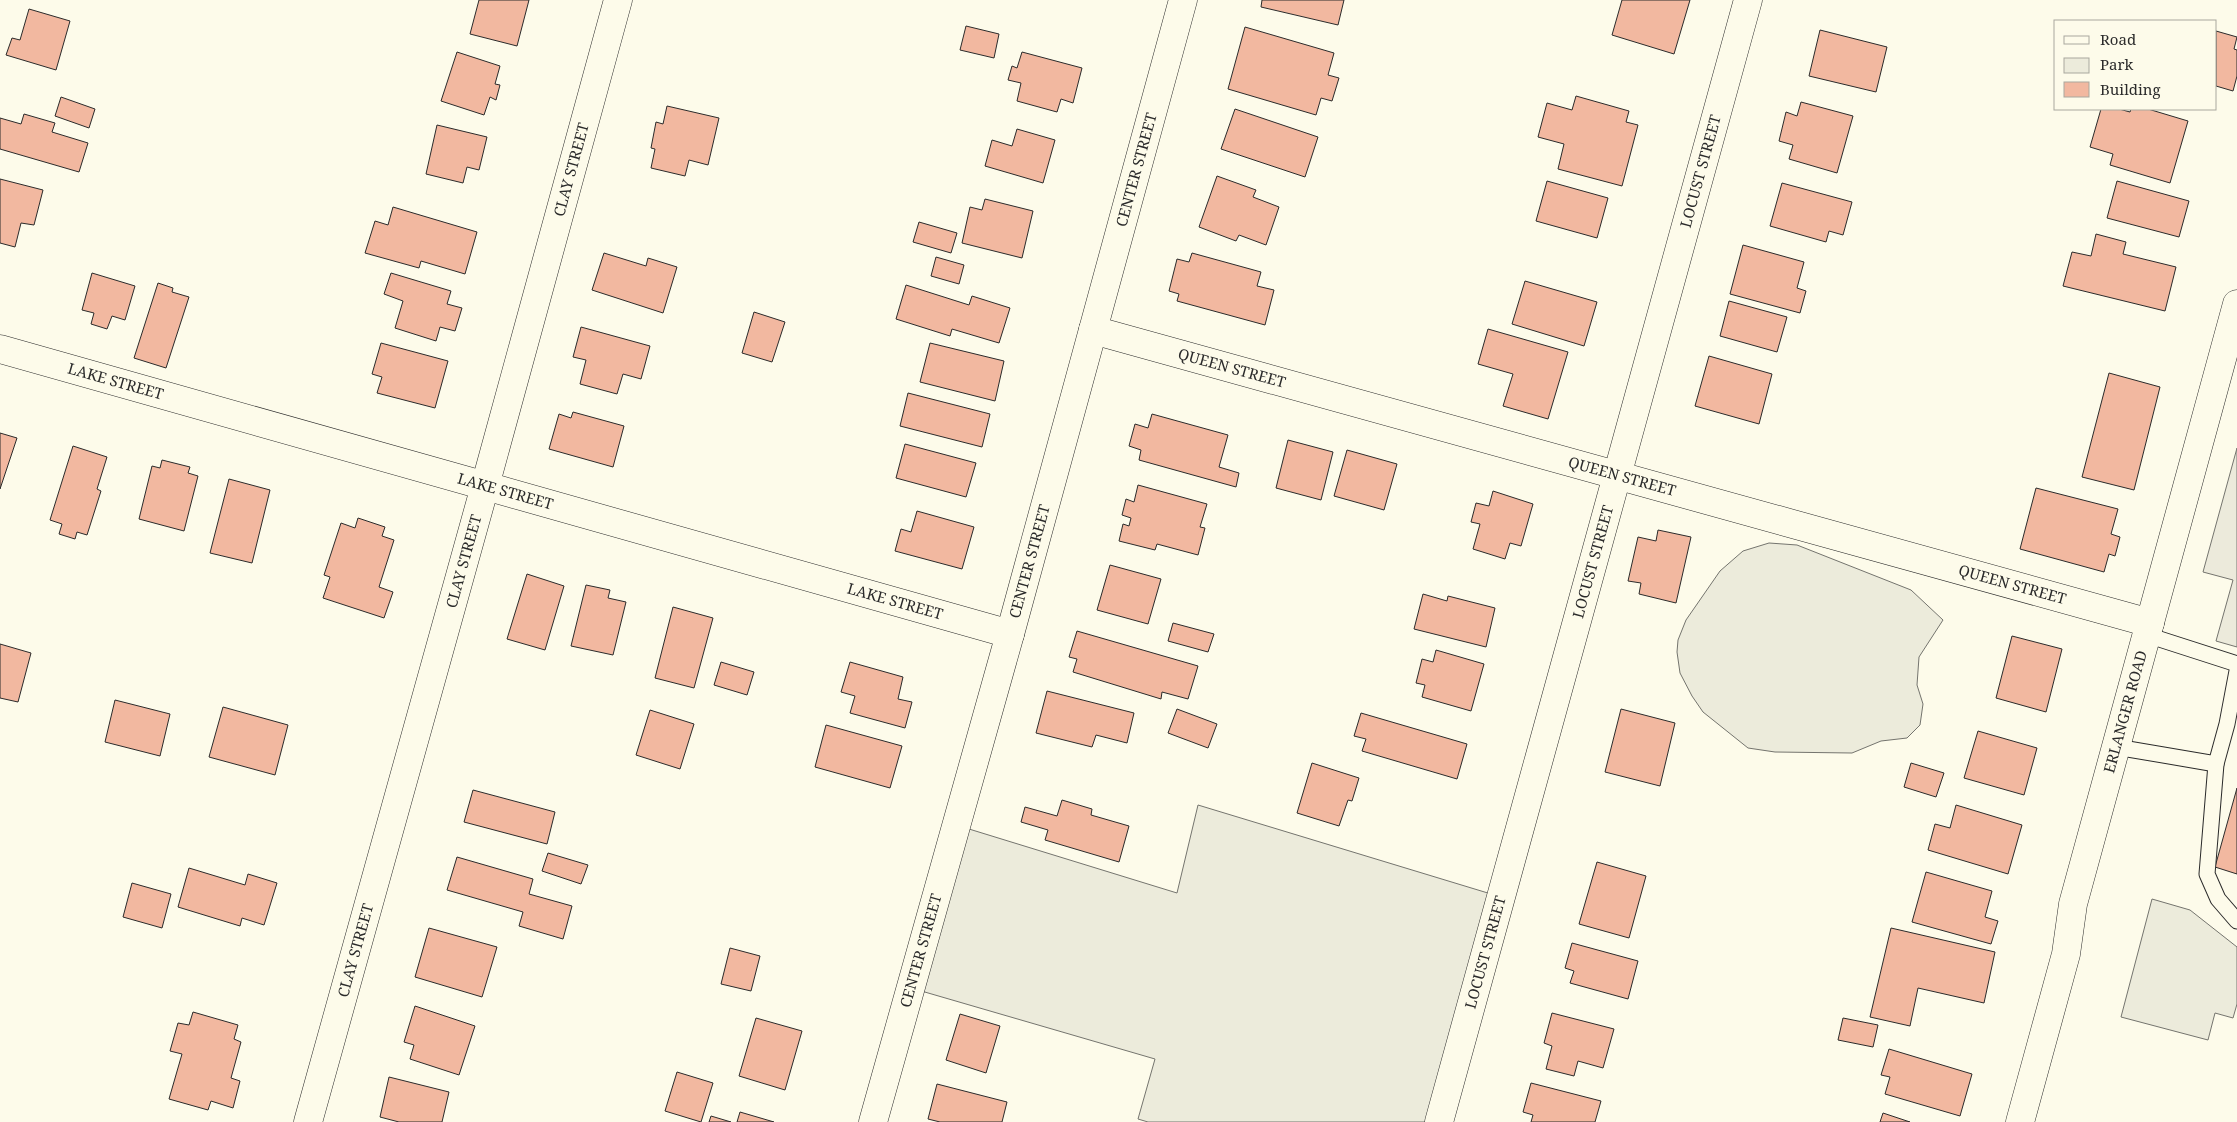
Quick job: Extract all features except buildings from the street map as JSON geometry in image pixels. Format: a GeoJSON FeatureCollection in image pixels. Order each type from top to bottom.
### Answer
{"type":"FeatureCollection","features":[{"type":"Feature","properties":{"kind":"street","name":"CLAY STREET"},"geometry":{"type":"LineString","coordinates":[[308,1122],[618,0]]}},
{"type":"Feature","properties":{"kind":"street","name":"CENTER STREET"},"geometry":{"type":"LineString","coordinates":[[873,1122],[1010,634],[1183,0]]}},
{"type":"Feature","properties":{"kind":"street","name":"LOCUST STREET"},"geometry":{"type":"LineString","coordinates":[[1439,1122],[1748,0]]}},
{"type":"Feature","properties":{"kind":"street","name":"ERLANGER ROAD"},"geometry":{"type":"LineString","coordinates":[[2020,1122],[2066,954],[2073,904],[2236,311]]}},
{"type":"Feature","properties":{"kind":"street","name":"QUEEN STREET"},"geometry":{"type":"LineString","coordinates":[[1093,330],[1618,476],[2148,629]]}},
{"type":"Feature","properties":{"kind":"street","name":"LAKE STREET"},"geometry":{"type":"LineString","coordinates":[[0,349],[1010,634]]}},
{"type":"Feature","properties":{"kind":"lane"},"geometry":{"type":"LineString","coordinates":[[2148,629],[2237,664]]}},
{"type":"Feature","properties":{"kind":"lane"},"geometry":{"type":"LineString","coordinates":[[2237,671],[2227,724],[2216,764],[2207,874],[2218,899],[2237,922]]}},
{"type":"Feature","properties":{"kind":"lane"},"geometry":{"type":"LineString","coordinates":[[2116,747],[2216,764]]}},
{"type":"Feature","properties":{"kind":"green space"},"geometry":{"type":"Polygon","coordinates":[[[1769,543],[1797,545],[1911,590],[1943,620],[1919,657],[1917,685],[1923,704],[1920,725],[1907,738],[1881,741],[1852,753],[1775,752],[1748,748],[1703,712],[1680,673],[1677,652],[1678,640],[1686,620],[1720,571],[1743,551],[1769,543]]]}},
{"type":"Feature","properties":{"kind":"green space"},"geometry":{"type":"Polygon","coordinates":[[[1198,805],[1501,897],[1439,1122],[1148,1122],[1138,1119],[1155,1059],[911,988],[956,825],[1177,893],[1198,805]]]}},
{"type":"Feature","properties":{"kind":"green space"},"geometry":{"type":"Polygon","coordinates":[[[2152,899],[2190,910],[2237,947],[2237,1004],[2233,1018],[2215,1013],[2208,1040],[2121,1017],[2152,899]]]}},
{"type":"Feature","properties":{"kind":"shaded area"},"geometry":{"type":"Polygon","coordinates":[[[2237,448],[2237,647],[2216,641],[2233,580],[2203,572],[2237,448]]]}}]}
